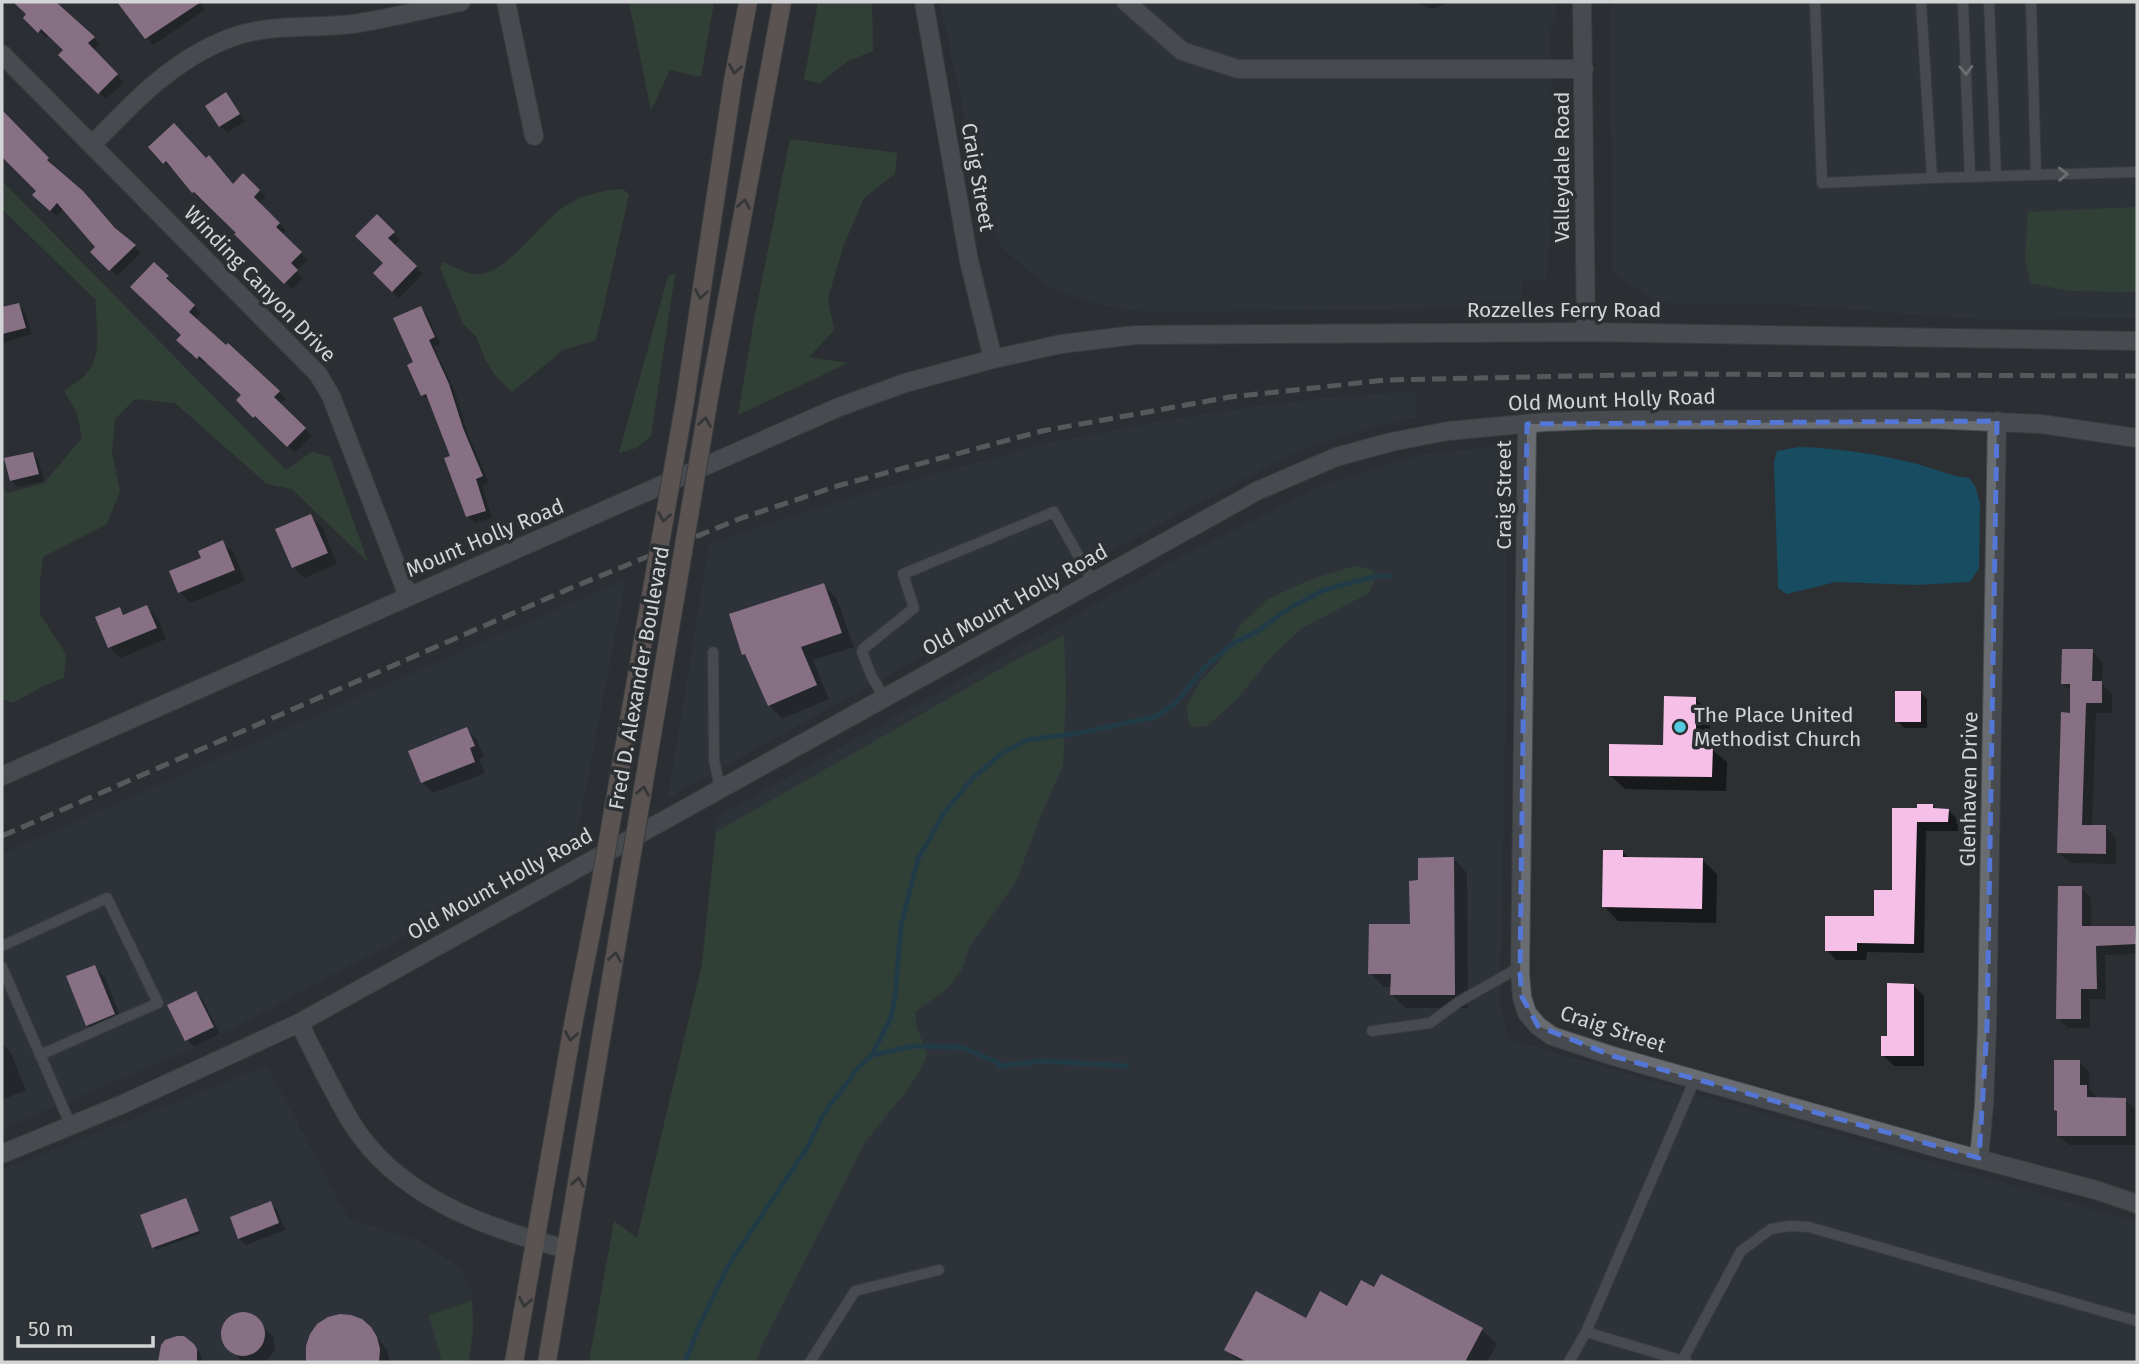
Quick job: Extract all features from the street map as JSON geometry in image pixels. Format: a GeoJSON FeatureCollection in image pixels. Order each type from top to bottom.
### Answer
{"type":"FeatureCollection","features":[{"type":"Feature","properties":{"kind":"main road","name":"Fred D. Alexander Boulevard"},"geometry":{"type":"LineString","coordinates":[[514,1362],[685,401],[733,81],[748,2]]}},
{"type":"Feature","properties":{"kind":"main road","name":"Fred D. Alexander Boulevard"},"geometry":{"type":"LineString","coordinates":[[547,1362],[710,392],[782,2]]}},
{"type":"Feature","properties":{"kind":"street"},"geometry":{"type":"LineString","coordinates":[[93,144],[152,85],[185,61],[228,39],[281,27],[366,22],[461,2]]}},
{"type":"Feature","properties":{"kind":"street"},"geometry":{"type":"LineString","coordinates":[[506,2],[534,136]]}},
{"type":"Feature","properties":{"kind":"street","name":"Craig Street"},"geometry":{"type":"LineString","coordinates":[[924,2],[969,261],[993,359]]}},
{"type":"Feature","properties":{"kind":"street"},"geometry":{"type":"LineString","coordinates":[[1126,2],[1182,51],[1238,69],[1584,69]]}},
{"type":"Feature","properties":{"kind":"street","name":"Valleydale Road"},"geometry":{"type":"LineString","coordinates":[[1582,2],[1586,332]]}},
{"type":"Feature","properties":{"kind":"street","name":"Winding Canyon Drive"},"geometry":{"type":"LineString","coordinates":[[2,54],[318,374],[331,396],[408,596]]}},
{"type":"Feature","properties":{"kind":"street","name":"Rozzelles Ferry Road"},"geometry":{"type":"LineString","coordinates":[[993,359],[1061,344],[1156,334],[1586,332],[2137,341]]}},
{"type":"Feature","properties":{"kind":"street","name":"Mount Holly Road"},"geometry":{"type":"LineString","coordinates":[[2,776],[839,407],[905,383],[993,359]]}},
{"type":"Feature","properties":{"kind":"street","name":"Old Mount Holly Road"},"geometry":{"type":"LineString","coordinates":[[2,1154],[123,1104],[299,1023],[1257,492],[1336,457],[1391,442],[1448,431],[1595,419],[1997,421],[2052,425],[2137,438]]}},
{"type":"Feature","properties":{"kind":"street","name":"Glenhaven Drive"},"geometry":{"type":"LineString","coordinates":[[1979,1158],[1988,1000],[1997,421]]}},
{"type":"Feature","properties":{"kind":"street","name":"Craig Street"},"geometry":{"type":"LineString","coordinates":[[1527,424],[1520,967],[1522,997],[1527,1013],[1538,1026],[1552,1036],[1695,1079],[2096,1190],[2137,1204]]}},
{"type":"Feature","properties":{"kind":"street"},"geometry":{"type":"LineString","coordinates":[[299,1023],[352,1123],[382,1160],[415,1187],[457,1212],[494,1228],[566,1249]]}},
{"type":"Feature","properties":{"kind":"lane"},"geometry":{"type":"LineString","coordinates":[[1815,2],[1822,183],[2137,172]]}},
{"type":"Feature","properties":{"kind":"lane"},"geometry":{"type":"LineString","coordinates":[[1921,2],[1932,178]]}},
{"type":"Feature","properties":{"kind":"lane"},"geometry":{"type":"LineString","coordinates":[[1963,2],[1970,177]]}},
{"type":"Feature","properties":{"kind":"lane"},"geometry":{"type":"LineString","coordinates":[[1989,2],[1996,176]]}},
{"type":"Feature","properties":{"kind":"lane"},"geometry":{"type":"LineString","coordinates":[[2031,2],[2036,175]]}},
{"type":"Feature","properties":{"kind":"lane"},"geometry":{"type":"LineString","coordinates":[[885,699],[862,652],[914,608],[903,574],[1054,512],[1093,582]]}},
{"type":"Feature","properties":{"kind":"lane"},"geometry":{"type":"LineString","coordinates":[[713,652],[714,760],[720,788]]}},
{"type":"Feature","properties":{"kind":"lane"},"geometry":{"type":"LineString","coordinates":[[2,946],[107,898],[158,1003],[40,1055]]}},
{"type":"Feature","properties":{"kind":"lane"},"geometry":{"type":"LineString","coordinates":[[2,967],[71,1126]]}},
{"type":"Feature","properties":{"kind":"lane"},"geometry":{"type":"LineString","coordinates":[[1372,1031],[1430,1023],[1460,1001],[1520,967]]}},
{"type":"Feature","properties":{"kind":"lane"},"geometry":{"type":"LineString","coordinates":[[1569,1362],[1586,1332],[1695,1079]]}},
{"type":"Feature","properties":{"kind":"lane"},"geometry":{"type":"LineString","coordinates":[[1586,1332],[1685,1362],[1741,1251],[1771,1229],[1790,1226],[1809,1227],[2137,1321]]}},
{"type":"Feature","properties":{"kind":"lane"},"geometry":{"type":"LineString","coordinates":[[810,1362],[855,1291],[939,1270]]}},
{"type":"Feature","properties":{"kind":"highlighted area"},"geometry":{"type":"Polygon","coordinates":[[[1997,421],[1987,1027],[1979,1158],[1613,1056],[1538,1026],[1522,997],[1520,973],[1527,424],[1997,421]]]}},
{"type":"Feature","properties":{"kind":"shaded area"},"geometry":{"type":"Polygon","coordinates":[[[940,2],[1558,2],[1556,19],[1549,32],[1553,114],[1552,219],[1546,280],[1521,281],[1521,308],[1154,312],[1088,302],[1053,289],[1002,247],[992,228],[984,207],[940,2]]]}},
{"type":"Feature","properties":{"kind":"shaded area"},"geometry":{"type":"Polygon","coordinates":[[[1610,2],[2137,2],[2137,318],[1990,320],[1794,305],[1659,303],[1612,272],[1610,2]]]}},
{"type":"Feature","properties":{"kind":"shaded area"},"geometry":{"type":"Polygon","coordinates":[[[1416,391],[1417,417],[1316,444],[1271,465],[668,798],[709,544],[855,496],[1048,443],[1244,408],[1416,391]]]}},
{"type":"Feature","properties":{"kind":"shaded area"},"geometry":{"type":"Polygon","coordinates":[[[1506,445],[1506,689],[1500,1006],[1508,1039],[2137,1222],[2137,1362],[613,1362],[637,1238],[702,964],[717,817],[1176,559],[1319,487],[1418,455],[1506,445]]]}},
{"type":"Feature","properties":{"kind":"shaded area"},"geometry":{"type":"Polygon","coordinates":[[[626,579],[575,846],[205,1043],[2,1129],[2,854],[626,579]]]}},
{"type":"Feature","properties":{"kind":"shaded area"},"geometry":{"type":"Polygon","coordinates":[[[267,1066],[349,1219],[417,1240],[461,1268],[472,1292],[473,1329],[469,1362],[2,1362],[2,1170],[267,1066]]]}},
{"type":"Feature","properties":{"kind":"green space"},"geometry":{"type":"Polygon","coordinates":[[[629,2],[714,2],[701,77],[670,70],[651,110],[629,2]]]}},
{"type":"Feature","properties":{"kind":"green space"},"geometry":{"type":"Polygon","coordinates":[[[818,2],[872,2],[873,51],[848,61],[820,83],[804,80],[818,2]]]}},
{"type":"Feature","properties":{"kind":"green space"},"geometry":{"type":"Polygon","coordinates":[[[790,139],[897,153],[895,174],[864,198],[843,247],[828,298],[834,330],[809,357],[848,363],[738,415],[754,320],[790,139]]]}},
{"type":"Feature","properties":{"kind":"green space"},"geometry":{"type":"Polygon","coordinates":[[[2,181],[286,470],[312,452],[330,457],[368,562],[292,489],[267,484],[175,403],[135,399],[115,419],[112,453],[120,491],[107,524],[43,557],[40,614],[66,654],[64,678],[13,703],[2,699],[2,486],[8,493],[44,483],[82,438],[77,413],[64,391],[81,379],[92,366],[97,339],[96,300],[2,209],[2,181]]]}},
{"type":"Feature","properties":{"kind":"green space"},"geometry":{"type":"Polygon","coordinates":[[[623,189],[629,195],[596,340],[563,350],[512,392],[495,375],[476,336],[463,324],[440,268],[444,262],[471,273],[490,271],[512,257],[552,216],[568,204],[590,194],[623,189]]]}},
{"type":"Feature","properties":{"kind":"green space"},"geometry":{"type":"Polygon","coordinates":[[[2137,207],[2137,292],[2070,291],[2030,283],[2025,258],[2028,212],[2137,207]]]}},
{"type":"Feature","properties":{"kind":"green space"},"geometry":{"type":"Polygon","coordinates":[[[675,274],[651,436],[636,448],[619,453],[668,276],[675,274]]]}},
{"type":"Feature","properties":{"kind":"green space"},"geometry":{"type":"Polygon","coordinates":[[[1355,566],[1370,569],[1377,576],[1369,593],[1302,628],[1273,655],[1237,699],[1207,726],[1191,727],[1186,708],[1200,682],[1220,661],[1239,627],[1268,599],[1312,579],[1355,566]]]}},
{"type":"Feature","properties":{"kind":"green space"},"geometry":{"type":"Polygon","coordinates":[[[1064,635],[1066,691],[1063,765],[1016,882],[970,946],[962,969],[948,988],[915,1012],[916,1025],[927,1054],[922,1067],[905,1093],[865,1142],[761,1347],[757,1362],[589,1362],[614,1221],[637,1238],[702,964],[716,832],[1064,635]]]}},
{"type":"Feature","properties":{"kind":"green space"},"geometry":{"type":"Polygon","coordinates":[[[472,1301],[473,1329],[469,1362],[442,1362],[429,1315],[472,1301]]]}},
{"type":"Feature","properties":{"kind":"water"},"geometry":{"type":"Polygon","coordinates":[[[1799,447],[1873,454],[1969,478],[1975,486],[1980,503],[1979,568],[1970,582],[1917,585],[1836,582],[1787,594],[1778,588],[1774,462],[1777,451],[1799,447]]]}},
{"type":"Feature","properties":{"kind":"building"},"geometry":{"type":"Polygon","coordinates":[[[13,2],[56,2],[95,37],[88,43],[118,74],[98,94],[58,55],[63,50],[41,29],[38,33],[23,18],[26,14],[13,2]]]}},
{"type":"Feature","properties":{"kind":"building"},"geometry":{"type":"Polygon","coordinates":[[[117,2],[201,2],[145,39],[117,2]]]}},
{"type":"Feature","properties":{"kind":"building"},"geometry":{"type":"Polygon","coordinates":[[[226,92],[240,114],[219,127],[205,106],[226,92]]]}},
{"type":"Feature","properties":{"kind":"building"},"geometry":{"type":"Polygon","coordinates":[[[2,110],[49,158],[47,160],[83,191],[115,228],[136,245],[109,271],[90,252],[95,247],[57,203],[50,211],[32,195],[36,191],[2,157],[2,110]]]}},
{"type":"Feature","properties":{"kind":"building"},"geometry":{"type":"Polygon","coordinates":[[[174,123],[206,158],[209,155],[233,184],[243,173],[260,190],[254,197],[280,223],[276,227],[302,252],[291,263],[298,270],[284,284],[234,234],[236,233],[192,193],[166,161],[163,164],[148,147],[174,123]]]}},
{"type":"Feature","properties":{"kind":"building"},"geometry":{"type":"Polygon","coordinates":[[[377,214],[395,232],[388,238],[417,266],[392,292],[373,273],[383,263],[355,236],[377,214]]]}},
{"type":"Feature","properties":{"kind":"building"},"geometry":{"type":"Polygon","coordinates":[[[154,262],[169,276],[166,278],[195,305],[189,312],[226,345],[228,343],[280,391],[274,397],[306,428],[287,447],[236,400],[241,395],[199,356],[197,359],[176,340],[181,335],[130,287],[154,262]]]}},
{"type":"Feature","properties":{"kind":"building"},"geometry":{"type":"Polygon","coordinates":[[[19,303],[26,328],[2,334],[2,307],[19,303]]]}},
{"type":"Feature","properties":{"kind":"building"},"geometry":{"type":"Polygon","coordinates":[[[421,306],[435,337],[429,340],[449,384],[463,428],[483,476],[476,479],[486,511],[466,517],[444,458],[450,456],[426,394],[421,396],[407,365],[413,362],[393,318],[421,306]]]}},
{"type":"Feature","properties":{"kind":"building"},"geometry":{"type":"Polygon","coordinates":[[[33,452],[39,474],[10,481],[4,458],[33,452]]]}},
{"type":"Feature","properties":{"kind":"building"},"geometry":{"type":"Polygon","coordinates":[[[311,514],[328,553],[292,568],[275,529],[311,514]]]}},
{"type":"Feature","properties":{"kind":"building"},"geometry":{"type":"Polygon","coordinates":[[[223,540],[235,570],[178,593],[169,571],[201,558],[198,551],[223,540]]]}},
{"type":"Feature","properties":{"kind":"building"},"geometry":{"type":"Polygon","coordinates":[[[824,583],[842,633],[801,647],[817,685],[768,706],[745,654],[742,655],[729,614],[824,583]]]}},
{"type":"Feature","properties":{"kind":"building"},"geometry":{"type":"Polygon","coordinates":[[[147,605],[157,628],[108,648],[95,617],[120,607],[123,615],[147,605]]]}},
{"type":"Feature","properties":{"kind":"building"},"geometry":{"type":"Polygon","coordinates":[[[2062,649],[2093,649],[2092,681],[2102,681],[2102,703],[2086,703],[2082,825],[2106,825],[2106,854],[2057,853],[2061,712],[2070,713],[2070,684],[2061,684],[2062,649]]]}},
{"type":"Feature","properties":{"kind":"building"},"geometry":{"type":"Polygon","coordinates":[[[1895,691],[1921,691],[1921,722],[1895,722],[1895,691]]]}},
{"type":"Feature","properties":{"kind":"building"},"geometry":{"type":"Polygon","coordinates":[[[1664,696],[1696,697],[1696,746],[1713,746],[1712,777],[1609,776],[1609,744],[1663,745],[1664,696]]]}},
{"type":"Feature","properties":{"kind":"building"},"geometry":{"type":"Polygon","coordinates":[[[467,727],[475,746],[470,748],[475,762],[421,783],[408,751],[467,727]]]}},
{"type":"Feature","properties":{"kind":"building"},"geometry":{"type":"Polygon","coordinates":[[[1917,804],[1933,804],[1933,808],[1949,809],[1948,822],[1917,822],[1914,944],[1857,943],[1857,951],[1825,951],[1825,916],[1874,916],[1874,890],[1892,890],[1892,808],[1917,808],[1917,804]]]}},
{"type":"Feature","properties":{"kind":"building"},"geometry":{"type":"Polygon","coordinates":[[[1603,850],[1623,850],[1623,857],[1703,858],[1702,909],[1602,907],[1603,850]]]}},
{"type":"Feature","properties":{"kind":"building"},"geometry":{"type":"Polygon","coordinates":[[[1454,857],[1455,995],[1390,995],[1391,974],[1368,974],[1369,924],[1410,924],[1409,881],[1418,880],[1418,858],[1454,857]]]}},
{"type":"Feature","properties":{"kind":"building"},"geometry":{"type":"Polygon","coordinates":[[[2058,886],[2082,886],[2082,926],[2135,926],[2136,944],[2096,946],[2097,989],[2081,989],[2081,1019],[2056,1019],[2058,886]]]}},
{"type":"Feature","properties":{"kind":"building"},"geometry":{"type":"Polygon","coordinates":[[[95,965],[115,1014],[86,1026],[66,976],[95,965]]]}},
{"type":"Feature","properties":{"kind":"building"},"geometry":{"type":"Polygon","coordinates":[[[1887,983],[1914,984],[1914,1056],[1881,1056],[1881,1036],[1887,1036],[1887,983]]]}},
{"type":"Feature","properties":{"kind":"building"},"geometry":{"type":"Polygon","coordinates":[[[196,991],[214,1027],[185,1041],[167,1005],[196,991]]]}},
{"type":"Feature","properties":{"kind":"building"},"geometry":{"type":"Polygon","coordinates":[[[2054,1060],[2080,1060],[2080,1085],[2087,1085],[2087,1097],[2126,1098],[2126,1136],[2057,1136],[2054,1060]]]}},
{"type":"Feature","properties":{"kind":"building"},"geometry":{"type":"Polygon","coordinates":[[[186,1198],[199,1231],[152,1248],[140,1215],[186,1198]]]}},
{"type":"Feature","properties":{"kind":"building"},"geometry":{"type":"Polygon","coordinates":[[[271,1201],[279,1223],[238,1239],[230,1217],[271,1201]]]}},
{"type":"Feature","properties":{"kind":"building"},"geometry":{"type":"Polygon","coordinates":[[[1381,1274],[1483,1328],[1465,1362],[1247,1362],[1224,1350],[1256,1291],[1306,1318],[1320,1291],[1347,1306],[1361,1280],[1374,1287],[1381,1274]]]}},
{"type":"Feature","properties":{"kind":"building"},"geometry":{"type":"Polygon","coordinates":[[[243,1312],[258,1319],[265,1334],[258,1349],[243,1356],[228,1349],[221,1334],[228,1319],[243,1312]]]}},
{"type":"Feature","properties":{"kind":"building"},"geometry":{"type":"Polygon","coordinates":[[[340,1314],[362,1319],[371,1327],[380,1349],[379,1362],[306,1362],[306,1346],[317,1324],[340,1314]]]}},
{"type":"Feature","properties":{"kind":"building"},"geometry":{"type":"Polygon","coordinates":[[[184,1336],[194,1344],[197,1349],[197,1362],[158,1362],[161,1345],[165,1340],[184,1336]]]}},
{"type":"Feature","properties":{"kind":"waterway"},"geometry":{"type":"LineString","coordinates":[[685,1362],[729,1264],[807,1148],[823,1115],[858,1068],[872,1055],[891,1018],[901,926],[918,859],[944,813],[972,779],[1002,753],[1027,740],[1079,733],[1154,717],[1175,704],[1203,669],[1232,644],[1258,631],[1291,607],[1324,590],[1377,576],[1389,576]]}},
{"type":"Feature","properties":{"kind":"waterway"},"geometry":{"type":"LineString","coordinates":[[872,1055],[914,1046],[961,1047],[997,1062],[1000,1066],[1043,1061],[1127,1066]]}},
{"type":"Feature","properties":{"kind":"railway"},"geometry":{"type":"LineString","coordinates":[[2,836],[571,588],[739,519],[837,486],[1042,431],[1230,397],[1386,380],[1670,374],[2137,376]]}},
{"type":"Feature","properties":{"kind":"place","name":"The Place United Methodist Church"},"geometry":{"type":"Point","coordinates":[1680,727]}}]}
